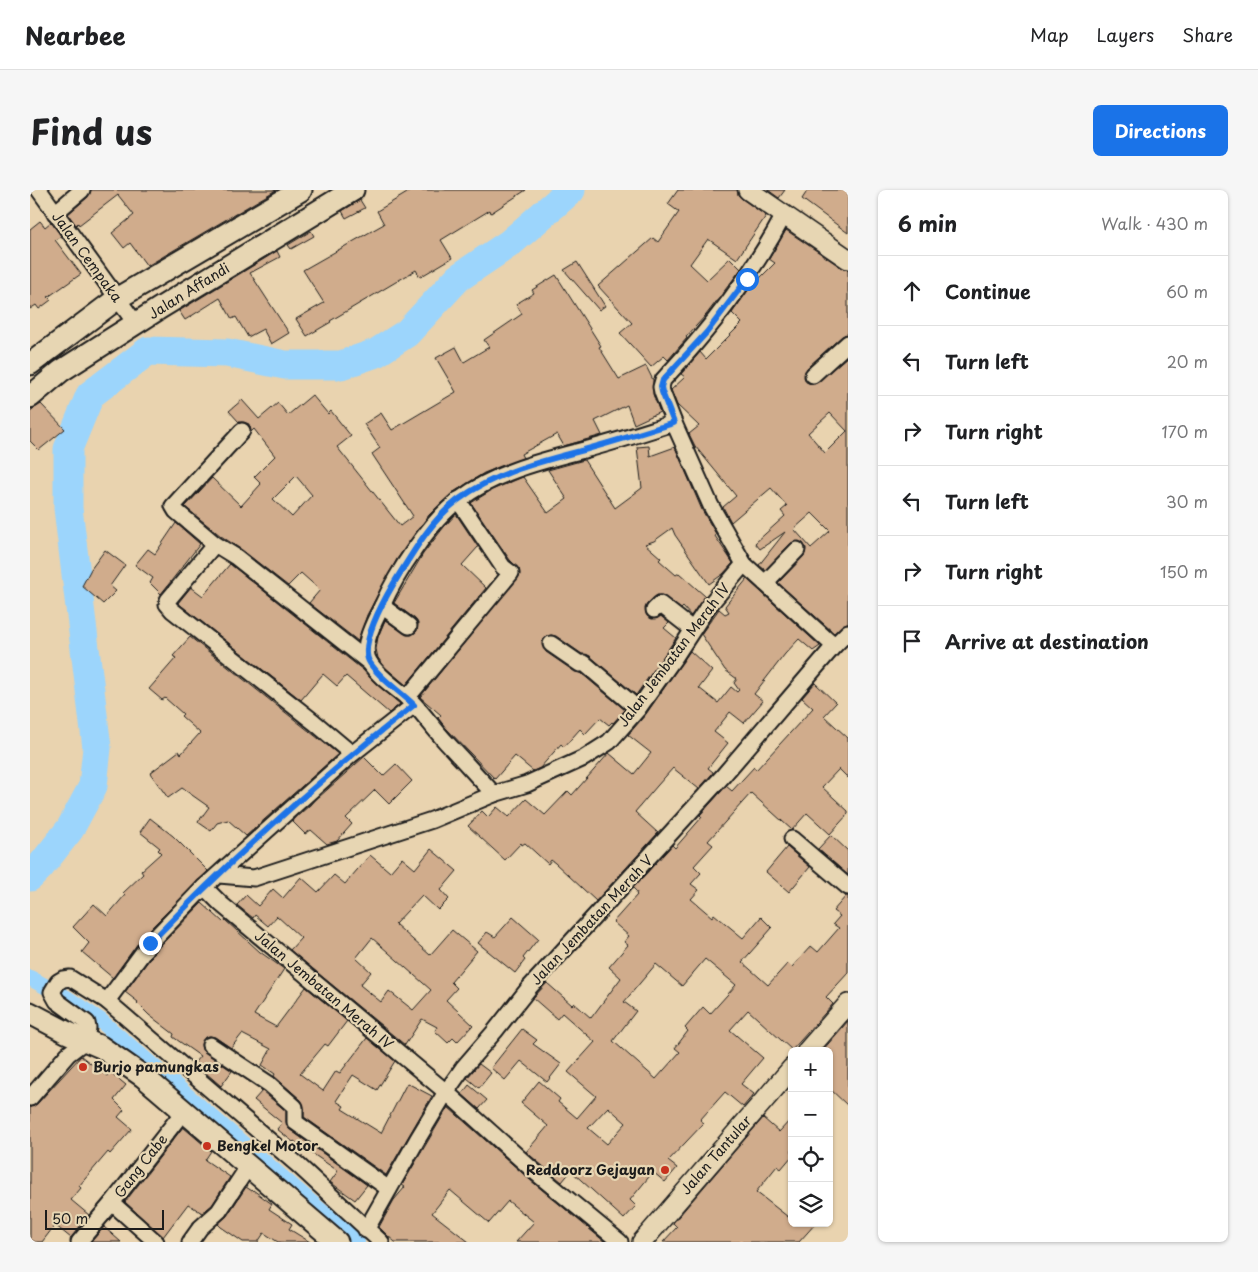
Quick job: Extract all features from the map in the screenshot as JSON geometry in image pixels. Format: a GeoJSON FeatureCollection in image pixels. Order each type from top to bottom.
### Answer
{"type":"FeatureCollection","features":[{"type":"Feature","properties":{"kind":"main road","name":"Jalan Affandi"},"geometry":{"type":"LineString","coordinates":[[30,364],[118,298],[301,190]]}},
{"type":"Feature","properties":{"kind":"main road","name":"Jalan Affandi"},"geometry":{"type":"LineString","coordinates":[[30,397],[61,371],[353,190]]}},
{"type":"Feature","properties":{"kind":"main road"},"geometry":{"type":"LineString","coordinates":[[35,1015],[85,1041],[101,1047],[144,1077],[337,1242]]}},
{"type":"Feature","properties":{"kind":"street","name":"Jalan Cempaka"},"geometry":{"type":"LineString","coordinates":[[39,190],[136,324]]}},
{"type":"Feature","properties":{"kind":"street"},"geometry":{"type":"LineString","coordinates":[[54,213],[82,190]]}},
{"type":"Feature","properties":{"kind":"street"},"geometry":{"type":"LineString","coordinates":[[748,190],[848,259]]}},
{"type":"Feature","properties":{"kind":"street"},"geometry":{"type":"LineString","coordinates":[[784,215],[747,279],[707,332],[663,380],[661,387],[674,423],[711,506],[744,564],[834,646]]}},
{"type":"Feature","properties":{"kind":"street"},"geometry":{"type":"LineString","coordinates":[[813,375],[848,343]]}},
{"type":"Feature","properties":{"kind":"street"},"geometry":{"type":"LineString","coordinates":[[370,663],[366,653],[367,644],[386,597],[419,544],[434,524],[458,500],[490,482],[546,459],[584,450],[674,423]]}},
{"type":"Feature","properties":{"kind":"street"},"geometry":{"type":"LineString","coordinates":[[242,431],[173,506],[176,511],[215,544],[236,557],[370,663],[411,701],[494,794]]}},
{"type":"Feature","properties":{"kind":"street"},"geometry":{"type":"LineString","coordinates":[[107,1000],[150,943],[204,887],[411,701],[511,573],[503,567],[458,500]]}},
{"type":"Feature","properties":{"kind":"street"},"geometry":{"type":"LineString","coordinates":[[215,544],[171,595],[168,600],[168,606],[352,754]]}},
{"type":"Feature","properties":{"kind":"street"},"geometry":{"type":"LineString","coordinates":[[765,583],[797,550]]}},
{"type":"Feature","properties":{"kind":"street","name":"Jalan Jembatan Merah IV"},"geometry":{"type":"LineString","coordinates":[[219,874],[254,878],[432,820],[494,794],[527,784],[584,758],[609,742],[638,709],[707,608],[744,564]]}},
{"type":"Feature","properties":{"kind":"street"},"geometry":{"type":"LineString","coordinates":[[654,610],[660,604],[692,630]]}},
{"type":"Feature","properties":{"kind":"street"},"geometry":{"type":"LineString","coordinates":[[382,606],[409,626]]}},
{"type":"Feature","properties":{"kind":"street","name":"Jalan Jembatan Merah V"},"geometry":{"type":"LineString","coordinates":[[366,1230],[446,1092],[463,1068],[529,988],[722,778],[848,632]]}},
{"type":"Feature","properties":{"kind":"street"},"geometry":{"type":"LineString","coordinates":[[550,644],[580,664],[584,663],[638,709]]}},
{"type":"Feature","properties":{"kind":"street"},"geometry":{"type":"LineString","coordinates":[[792,839],[848,887]]}},
{"type":"Feature","properties":{"kind":"street","name":"Jalan Jembatan Merah IV"},"geometry":{"type":"LineString","coordinates":[[204,887],[221,904],[446,1092],[535,1172],[620,1242]]}},
{"type":"Feature","properties":{"kind":"street"},"geometry":{"type":"LineString","coordinates":[[30,1098],[68,1054],[85,1041],[88,1028],[87,1023],[56,1001],[53,988],[63,979],[70,978],[107,1000],[298,1165],[381,1242]]}},
{"type":"Feature","properties":{"kind":"street"},"geometry":{"type":"LineString","coordinates":[[810,1047],[848,1004]]}},
{"type":"Feature","properties":{"kind":"street"},"geometry":{"type":"LineString","coordinates":[[210,1045],[269,1084],[295,1107],[295,1122],[389,1189]]}},
{"type":"Feature","properties":{"kind":"street","name":"Jalan Tantular"},"geometry":{"type":"LineString","coordinates":[[642,1242],[788,1073]]}},
{"type":"Feature","properties":{"kind":"street","name":"Gang Cabe"},"geometry":{"type":"LineString","coordinates":[[78,1242],[112,1203],[183,1112]]}},
{"type":"Feature","properties":{"kind":"street"},"geometry":{"type":"LineString","coordinates":[[190,1242],[200,1228],[219,1211],[248,1167]]}},
{"type":"Feature","properties":{"kind":"street"},"geometry":{"type":"LineString","coordinates":[[112,1203],[156,1242]]}},
{"type":"Feature","properties":{"kind":"building"},"geometry":{"type":"Polygon","coordinates":[[[91,190],[276,190],[147,266],[130,243],[124,248],[112,233],[134,215],[118,195],[79,225],[78,223],[76,225],[68,214],[88,197],[91,190]]]}},
{"type":"Feature","properties":{"kind":"building"},"geometry":{"type":"Polygon","coordinates":[[[412,190],[526,190],[491,213],[490,210],[441,240],[452,258],[420,277],[416,270],[307,336],[296,319],[324,303],[303,270],[384,224],[377,211],[412,190]]]}},
{"type":"Feature","properties":{"kind":"building"},"geometry":{"type":"Polygon","coordinates":[[[678,190],[737,190],[738,195],[742,199],[766,216],[737,259],[708,239],[690,264],[707,280],[730,258],[741,269],[668,360],[664,356],[651,367],[620,333],[632,323],[598,286],[653,238],[658,242],[679,212],[668,204],[678,190]]]}},
{"type":"Feature","properties":{"kind":"building"},"geometry":{"type":"Polygon","coordinates":[[[768,190],[785,190],[779,198],[768,190]]]}},
{"type":"Feature","properties":{"kind":"building"},"geometry":{"type":"Polygon","coordinates":[[[808,190],[848,190],[848,233],[802,199],[808,190]]]}},
{"type":"Feature","properties":{"kind":"building"},"geometry":{"type":"Polygon","coordinates":[[[360,200],[365,208],[346,218],[342,211],[360,200]]]}},
{"type":"Feature","properties":{"kind":"building"},"geometry":{"type":"Polygon","coordinates":[[[40,221],[45,227],[51,222],[61,236],[55,240],[81,274],[48,297],[51,300],[39,309],[36,305],[30,309],[30,229],[40,221]]]}},
{"type":"Feature","properties":{"kind":"building"},"geometry":{"type":"Polygon","coordinates":[[[786,230],[842,268],[848,270],[848,334],[842,336],[807,368],[804,377],[806,382],[815,384],[848,356],[848,622],[834,633],[778,583],[804,556],[806,548],[803,543],[799,541],[791,543],[765,570],[759,565],[785,532],[760,549],[755,543],[785,516],[781,511],[787,506],[771,488],[731,522],[723,507],[736,496],[695,446],[689,434],[699,426],[677,405],[671,390],[685,377],[681,374],[700,352],[706,359],[742,323],[732,313],[754,282],[775,263],[769,259],[786,230]],[[830,413],[808,433],[825,453],[847,431],[830,413]],[[812,513],[794,529],[811,548],[830,531],[812,513]]]}},
{"type":"Feature","properties":{"kind":"building"},"geometry":{"type":"Polygon","coordinates":[[[311,231],[314,236],[291,249],[288,245],[311,231]]]}},
{"type":"Feature","properties":{"kind":"building"},"geometry":{"type":"Polygon","coordinates":[[[277,251],[280,257],[250,273],[289,333],[271,344],[263,329],[248,337],[236,317],[232,319],[220,298],[185,320],[179,311],[277,251]]]}},
{"type":"Feature","properties":{"kind":"building"},"geometry":{"type":"Polygon","coordinates":[[[577,262],[605,306],[599,310],[564,270],[577,262]]]}},
{"type":"Feature","properties":{"kind":"building"},"geometry":{"type":"Polygon","coordinates":[[[556,275],[601,346],[599,347],[619,379],[646,366],[653,380],[653,394],[660,412],[634,424],[627,405],[595,421],[602,435],[564,446],[557,434],[521,454],[523,458],[484,473],[452,493],[429,515],[397,559],[367,615],[358,641],[309,603],[320,590],[301,573],[288,586],[185,507],[212,478],[241,506],[261,484],[254,477],[275,456],[254,429],[251,432],[249,424],[239,422],[229,411],[242,400],[259,419],[278,403],[288,415],[312,395],[328,414],[331,411],[351,436],[337,447],[400,526],[413,516],[372,454],[380,448],[364,424],[381,413],[392,430],[456,392],[436,358],[456,347],[464,362],[489,347],[484,340],[522,314],[516,304],[534,293],[532,290],[556,275]],[[296,476],[273,499],[292,517],[312,495],[296,476]]]}},
{"type":"Feature","properties":{"kind":"building"},"geometry":{"type":"Polygon","coordinates":[[[41,404],[65,429],[39,450],[30,441],[30,411],[41,404]]]}},
{"type":"Feature","properties":{"kind":"building"},"geometry":{"type":"Polygon","coordinates":[[[649,446],[650,456],[675,447],[702,510],[716,534],[715,536],[733,563],[723,574],[709,584],[672,528],[654,541],[645,544],[676,575],[679,573],[705,596],[691,616],[683,607],[681,609],[662,595],[657,595],[647,604],[645,608],[647,616],[652,619],[661,616],[669,623],[664,628],[676,638],[636,695],[590,656],[582,654],[556,636],[551,635],[544,638],[542,644],[546,652],[575,672],[581,673],[625,710],[609,725],[600,718],[585,734],[580,729],[564,747],[561,744],[540,768],[533,771],[515,756],[495,779],[445,727],[438,718],[441,715],[420,697],[520,575],[519,569],[510,560],[471,503],[492,490],[523,477],[548,513],[567,499],[548,470],[584,460],[615,508],[642,488],[637,447],[649,446]]]}},
{"type":"Feature","properties":{"kind":"building"},"geometry":{"type":"Polygon","coordinates":[[[456,514],[478,547],[462,565],[486,588],[406,685],[386,668],[378,658],[376,649],[378,637],[385,620],[407,635],[412,635],[417,631],[418,623],[415,619],[394,603],[423,554],[456,514]]]}},
{"type":"Feature","properties":{"kind":"building"},"geometry":{"type":"Polygon","coordinates":[[[176,523],[200,544],[161,594],[150,583],[153,578],[135,565],[148,549],[155,554],[176,523]]]}},
{"type":"Feature","properties":{"kind":"building"},"geometry":{"type":"Polygon","coordinates":[[[105,550],[125,565],[110,586],[116,591],[103,604],[82,586],[91,569],[105,550]]]}},
{"type":"Feature","properties":{"kind":"building"},"geometry":{"type":"Polygon","coordinates":[[[230,564],[363,670],[400,704],[389,713],[346,676],[337,686],[323,674],[301,700],[178,603],[191,587],[203,596],[230,564]]]}},
{"type":"Feature","properties":{"kind":"building"},"geometry":{"type":"Polygon","coordinates":[[[747,579],[820,646],[813,651],[799,639],[754,694],[763,701],[744,723],[730,712],[714,732],[728,743],[708,768],[713,772],[699,789],[673,768],[657,786],[635,812],[658,833],[596,901],[555,863],[551,860],[548,864],[525,843],[522,845],[521,843],[505,860],[468,826],[482,811],[488,817],[497,807],[509,817],[526,799],[545,815],[568,791],[572,795],[609,753],[634,774],[651,753],[628,735],[646,714],[690,651],[712,671],[699,688],[718,703],[731,687],[737,692],[739,690],[734,683],[737,679],[725,670],[701,634],[719,609],[725,614],[729,612],[725,606],[747,579]]]}},
{"type":"Feature","properties":{"kind":"building"},"geometry":{"type":"Polygon","coordinates":[[[190,637],[338,754],[246,836],[228,820],[217,823],[211,831],[198,822],[209,807],[182,788],[168,798],[150,773],[179,751],[181,754],[200,733],[165,698],[162,700],[149,689],[176,658],[173,656],[190,637]]]}},
{"type":"Feature","properties":{"kind":"building"},"geometry":{"type":"Polygon","coordinates":[[[815,683],[836,703],[824,716],[848,738],[848,778],[839,769],[822,787],[848,811],[848,814],[830,834],[807,813],[792,830],[751,793],[708,841],[713,845],[694,866],[701,873],[691,884],[699,890],[691,899],[712,917],[714,914],[743,938],[761,917],[772,928],[742,962],[768,985],[788,963],[792,967],[811,946],[818,952],[839,928],[833,924],[840,916],[833,911],[848,896],[848,973],[826,997],[833,1004],[795,1047],[789,1047],[748,1010],[730,1030],[763,1058],[741,1084],[754,1094],[743,1107],[725,1092],[700,1120],[704,1123],[668,1161],[677,1168],[665,1182],[653,1172],[630,1200],[636,1206],[624,1219],[571,1171],[562,1182],[526,1152],[548,1126],[521,1103],[539,1081],[560,1099],[558,1102],[577,1118],[596,1096],[568,1072],[595,1042],[562,1013],[557,1019],[533,998],[547,983],[572,1005],[574,1003],[591,1018],[621,978],[609,967],[628,945],[624,942],[629,936],[613,922],[637,895],[633,888],[672,845],[675,848],[702,817],[700,815],[726,786],[732,791],[754,767],[756,770],[813,708],[802,698],[815,683]],[[705,959],[682,986],[656,964],[624,1002],[636,1011],[613,1041],[656,1079],[680,1052],[675,1048],[688,1031],[685,1028],[703,1007],[710,1014],[736,985],[705,959]],[[608,1107],[588,1128],[607,1144],[626,1123],[608,1107]]]}},
{"type":"Feature","properties":{"kind":"building"},"geometry":{"type":"Polygon","coordinates":[[[364,757],[383,776],[396,764],[412,781],[389,804],[375,790],[346,818],[352,824],[337,841],[327,844],[311,830],[305,834],[292,821],[364,757]]]}},
{"type":"Feature","properties":{"kind":"building"},"geometry":{"type":"Polygon","coordinates":[[[150,818],[173,836],[208,871],[143,936],[113,978],[82,952],[89,943],[73,927],[94,904],[107,916],[125,895],[123,893],[143,874],[141,871],[161,853],[158,850],[160,848],[140,832],[150,818]]]}},
{"type":"Feature","properties":{"kind":"building"},"geometry":{"type":"Polygon","coordinates":[[[831,835],[848,851],[848,875],[818,849],[831,835]]]}},
{"type":"Feature","properties":{"kind":"building"},"geometry":{"type":"Polygon","coordinates":[[[787,847],[810,867],[789,892],[766,872],[787,847]]]}},
{"type":"Feature","properties":{"kind":"building"},"geometry":{"type":"Polygon","coordinates":[[[431,849],[457,871],[441,890],[449,899],[438,910],[422,895],[395,924],[430,955],[452,930],[477,951],[451,982],[457,988],[446,1000],[473,1025],[457,1042],[453,1038],[448,1043],[435,1031],[437,1027],[422,1019],[405,1045],[290,950],[301,938],[277,916],[268,926],[255,915],[253,918],[237,905],[246,895],[258,906],[273,889],[283,898],[301,877],[318,892],[334,875],[345,884],[370,855],[390,872],[402,858],[415,869],[431,849]],[[372,938],[356,958],[371,972],[360,985],[381,1002],[389,991],[413,1010],[431,990],[372,938]]]}},
{"type":"Feature","properties":{"kind":"building"},"geometry":{"type":"Polygon","coordinates":[[[202,903],[223,922],[225,920],[260,952],[284,969],[254,1015],[276,1027],[306,987],[347,1021],[328,1046],[325,1044],[300,1074],[323,1091],[336,1071],[340,1073],[367,1038],[395,1061],[377,1090],[353,1075],[336,1101],[344,1106],[342,1109],[381,1133],[407,1083],[432,1096],[386,1175],[304,1117],[304,1107],[301,1100],[274,1076],[275,1074],[262,1065],[271,1049],[242,1034],[231,1048],[215,1037],[205,1037],[201,1044],[202,1050],[232,1071],[221,1086],[206,1073],[207,1071],[195,1062],[200,1056],[173,1037],[174,1034],[149,1015],[138,1002],[125,992],[157,949],[202,903]]]}},
{"type":"Feature","properties":{"kind":"building"},"geometry":{"type":"Polygon","coordinates":[[[513,917],[538,939],[523,958],[525,960],[515,973],[478,943],[487,932],[495,937],[513,917]]]}},
{"type":"Feature","properties":{"kind":"building"},"geometry":{"type":"Polygon","coordinates":[[[848,1021],[848,1106],[833,1092],[833,1047],[825,1047],[848,1021]]]}},
{"type":"Feature","properties":{"kind":"building"},"geometry":{"type":"Polygon","coordinates":[[[522,1029],[537,1040],[533,1044],[561,1064],[547,1082],[521,1061],[505,1080],[491,1068],[522,1029]]]}},
{"type":"Feature","properties":{"kind":"building"},"geometry":{"type":"Polygon","coordinates":[[[81,1056],[107,1076],[110,1072],[126,1085],[114,1100],[124,1110],[118,1117],[132,1129],[110,1154],[108,1152],[79,1186],[81,1188],[71,1200],[89,1215],[71,1238],[55,1225],[42,1242],[35,1242],[30,1239],[30,1107],[37,1104],[81,1056]]]}},
{"type":"Feature","properties":{"kind":"building"},"geometry":{"type":"Polygon","coordinates":[[[479,1064],[491,1073],[479,1088],[467,1078],[479,1064]]]}},
{"type":"Feature","properties":{"kind":"building"},"geometry":{"type":"Polygon","coordinates":[[[469,1085],[487,1100],[479,1109],[462,1094],[469,1085]]]}},
{"type":"Feature","properties":{"kind":"building"},"geometry":{"type":"Polygon","coordinates":[[[262,1091],[286,1111],[286,1122],[289,1129],[367,1185],[355,1200],[330,1182],[338,1171],[293,1142],[277,1129],[282,1123],[254,1100],[262,1091]]]}},
{"type":"Feature","properties":{"kind":"building"},"geometry":{"type":"Polygon","coordinates":[[[448,1107],[529,1179],[605,1242],[516,1242],[534,1222],[508,1201],[489,1223],[450,1190],[432,1213],[469,1242],[395,1242],[388,1236],[379,1227],[394,1200],[405,1187],[402,1185],[448,1107]]]}},
{"type":"Feature","properties":{"kind":"building"},"geometry":{"type":"Polygon","coordinates":[[[763,1118],[779,1132],[788,1122],[788,1161],[781,1169],[777,1166],[756,1192],[788,1217],[788,1227],[812,1227],[799,1242],[663,1242],[677,1227],[673,1223],[763,1118]]]}},
{"type":"Feature","properties":{"kind":"building"},"geometry":{"type":"Polygon","coordinates":[[[183,1127],[211,1151],[205,1160],[230,1177],[212,1205],[202,1213],[188,1204],[163,1237],[125,1202],[183,1127]]]}},
{"type":"Feature","properties":{"kind":"building"},"geometry":{"type":"Polygon","coordinates":[[[246,1187],[272,1204],[269,1209],[292,1224],[289,1229],[310,1242],[278,1242],[264,1233],[258,1242],[243,1242],[221,1227],[218,1224],[227,1216],[246,1187]]]}},
{"type":"Feature","properties":{"kind":"building"},"geometry":{"type":"Polygon","coordinates":[[[104,1227],[121,1242],[91,1242],[104,1227]]]}},
{"type":"Feature","properties":{"kind":"waterway"},"geometry":{"type":"LineString","coordinates":[[30,877],[70,829],[93,786],[97,748],[68,508],[68,449],[90,395],[148,351],[227,353],[285,365],[341,365],[376,353],[407,333],[458,278],[510,243],[571,190]]}},
{"type":"Feature","properties":{"kind":"waterway"},"geometry":{"type":"LineString","coordinates":[[30,978],[65,997],[101,1021],[357,1242]]}},
{"type":"Feature","properties":{"kind":"place","name":"Burjo pamungkas"},"geometry":{"type":"Point","coordinates":[83,1067]}},
{"type":"Feature","properties":{"kind":"place","name":"Bengkel Motor"},"geometry":{"type":"Point","coordinates":[207,1146]}},
{"type":"Feature","properties":{"kind":"place","name":"Reddoorz Gejayan"},"geometry":{"type":"Point","coordinates":[665,1170]}},
{"type":"Feature","properties":{"kind":"route"},"geometry":{"type":"LineString","coordinates":[[150,943],[204,887],[352,754],[414,705],[370,663],[366,653],[367,644],[386,597],[419,544],[445,511],[472,491],[507,474],[546,459],[584,450],[674,423],[662,392],[663,380],[707,332],[747,279]]}}]}
